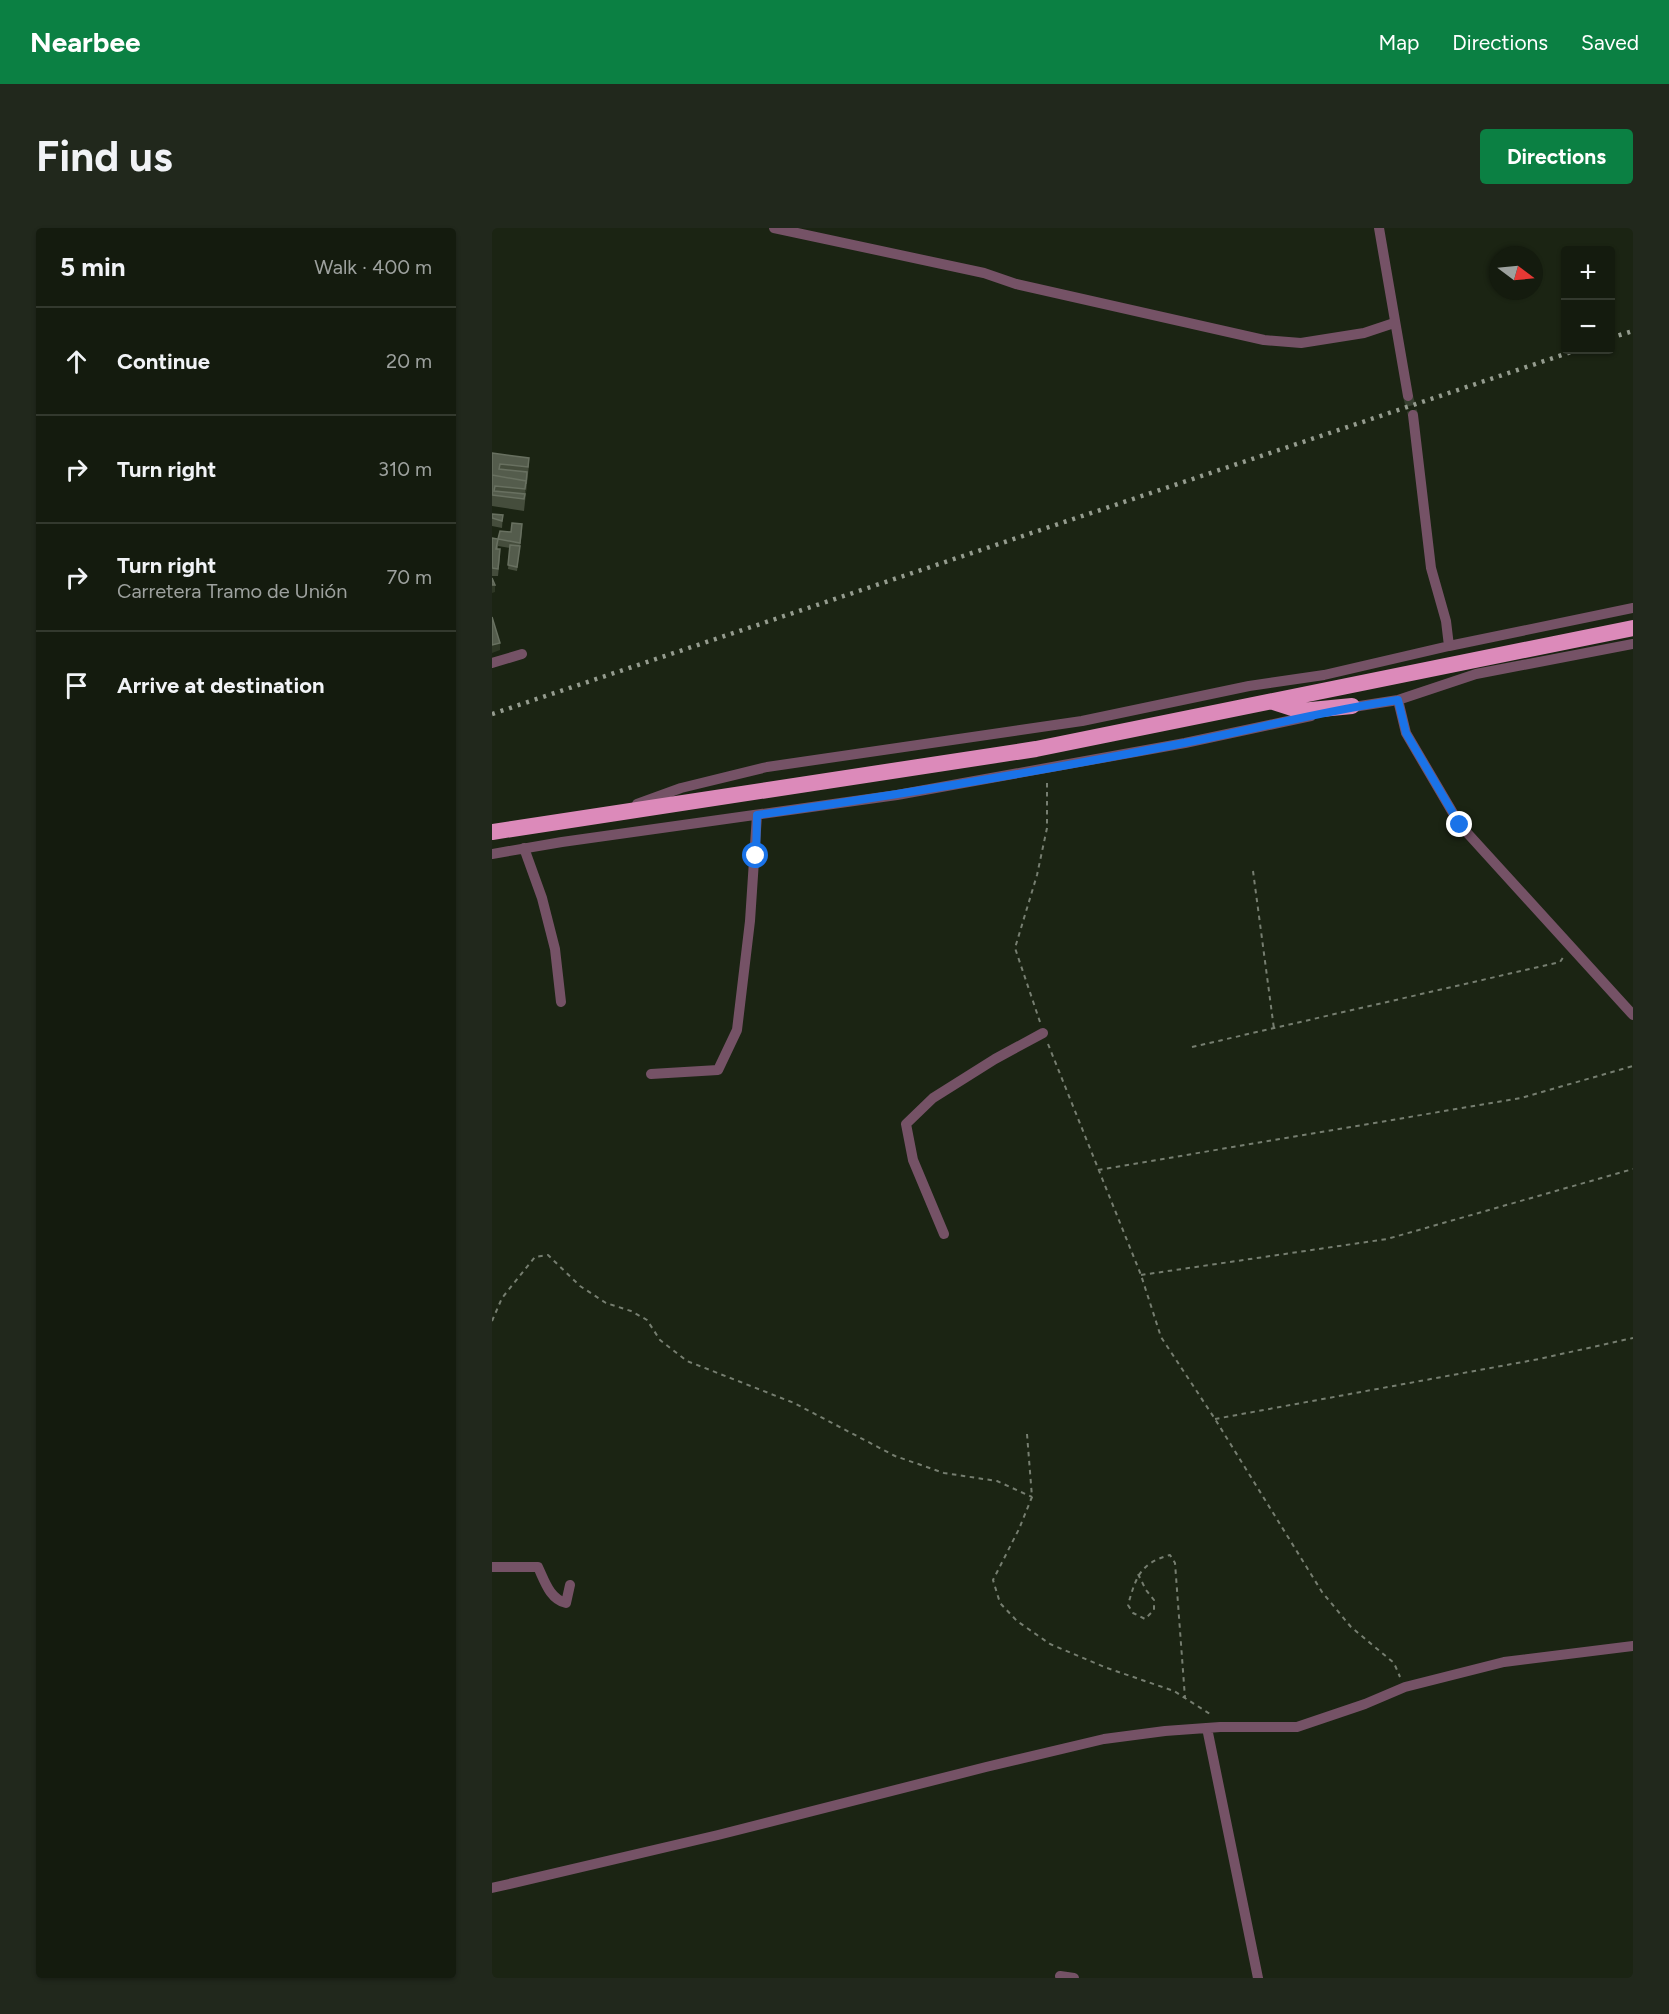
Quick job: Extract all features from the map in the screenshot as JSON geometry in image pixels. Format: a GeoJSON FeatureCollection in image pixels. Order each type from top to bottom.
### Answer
{"type":"FeatureCollection","features":[{"type":"Feature","properties":{"kind":"highway"},"geometry":{"type":"LineString","coordinates":[[492,832],[1036,749],[1633,628]]}},
{"type":"Feature","properties":{"kind":"highway"},"geometry":{"type":"LineString","coordinates":[[1269,700],[1301,711],[1352,706]]}},
{"type":"Feature","properties":{"kind":"street"},"geometry":{"type":"LineString","coordinates":[[774,228],[984,273],[1016,284],[1264,340],[1301,343],[1364,333],[1394,323]]}},
{"type":"Feature","properties":{"kind":"street"},"geometry":{"type":"LineString","coordinates":[[1379,228],[1408,396]]}},
{"type":"Feature","properties":{"kind":"street"},"geometry":{"type":"LineString","coordinates":[[1413,415],[1431,568],[1446,621],[1449,645]]}},
{"type":"Feature","properties":{"kind":"street"},"geometry":{"type":"LineString","coordinates":[[607,815],[681,789],[767,767],[1082,720],[1248,686],[1324,675],[1449,645],[1633,608]]}},
{"type":"Feature","properties":{"kind":"street"},"geometry":{"type":"LineString","coordinates":[[492,854],[897,795],[1185,743],[1352,706],[1398,700],[1476,674],[1633,644]]}},
{"type":"Feature","properties":{"kind":"street"},"geometry":{"type":"LineString","coordinates":[[492,663],[522,654]]}},
{"type":"Feature","properties":{"kind":"street"},"geometry":{"type":"LineString","coordinates":[[1398,700],[1406,733],[1460,825],[1633,1016]]}},
{"type":"Feature","properties":{"kind":"street"},"geometry":{"type":"LineString","coordinates":[[651,1074],[718,1070],[737,1030],[750,921],[757,815]]}},
{"type":"Feature","properties":{"kind":"street"},"geometry":{"type":"LineString","coordinates":[[524,848],[542,898],[555,949],[561,1002]]}},
{"type":"Feature","properties":{"kind":"street"},"geometry":{"type":"LineString","coordinates":[[944,1234],[913,1160],[906,1124],[933,1098],[995,1059],[1043,1033]]}},
{"type":"Feature","properties":{"kind":"street"},"geometry":{"type":"LineString","coordinates":[[492,1567],[538,1568],[549,1590],[558,1601],[566,1603],[570,1585]]}},
{"type":"Feature","properties":{"kind":"street"},"geometry":{"type":"LineString","coordinates":[[492,1888],[718,1835],[1104,1739],[1207,1728],[1297,1727],[1365,1704],[1405,1687],[1504,1662],[1633,1646]]}},
{"type":"Feature","properties":{"kind":"street"},"geometry":{"type":"LineString","coordinates":[[1207,1728],[1258,1978]]}},
{"type":"Feature","properties":{"kind":"street"},"geometry":{"type":"LineString","coordinates":[[1060,1976],[1074,1978]]}},
{"type":"Feature","properties":{"kind":"path"},"geometry":{"type":"LineString","coordinates":[[1045,768],[1048,788],[1047,828],[1037,875],[1015,948],[1043,1033],[1141,1275],[1161,1337],[1215,1419],[1322,1592],[1351,1627],[1394,1663],[1405,1687]]}},
{"type":"Feature","properties":{"kind":"path"},"geometry":{"type":"LineString","coordinates":[[1252,871],[1274,1029]]}},
{"type":"Feature","properties":{"kind":"path"},"geometry":{"type":"LineString","coordinates":[[1192,1047],[1560,962],[1570,946]]}},
{"type":"Feature","properties":{"kind":"path"},"geometry":{"type":"LineString","coordinates":[[1097,1170],[1521,1098],[1633,1066]]}},
{"type":"Feature","properties":{"kind":"path"},"geometry":{"type":"LineString","coordinates":[[1141,1275],[1387,1239],[1633,1169]]}},
{"type":"Feature","properties":{"kind":"path"},"geometry":{"type":"LineString","coordinates":[[492,1321],[502,1298],[535,1257],[548,1255],[580,1286],[606,1303],[631,1311],[647,1320],[660,1340],[687,1361],[794,1403],[895,1456],[944,1473],[997,1481],[1032,1497]]}},
{"type":"Feature","properties":{"kind":"path"},"geometry":{"type":"LineString","coordinates":[[1215,1419],[1539,1359],[1633,1338]]}},
{"type":"Feature","properties":{"kind":"path"},"geometry":{"type":"LineString","coordinates":[[1027,1434],[1032,1497],[1019,1530],[993,1580],[1000,1603],[1017,1622],[1050,1644],[1107,1668],[1174,1691],[1210,1714],[1207,1728]]}},
{"type":"Feature","properties":{"kind":"path"},"geometry":{"type":"LineString","coordinates":[[1138,1574],[1154,1600],[1154,1610],[1145,1618],[1133,1613],[1128,1605],[1138,1574],[1154,1559],[1170,1555],[1175,1563],[1185,1698]]}},
{"type":"Feature","properties":{"kind":"building"},"geometry":{"type":"Polygon","coordinates":[[[492,453],[529,458],[528,467],[500,464],[499,469],[527,472],[526,484],[526,481],[492,475],[492,453]]]}},
{"type":"Feature","properties":{"kind":"building"},"geometry":{"type":"Polygon","coordinates":[[[492,475],[526,481],[525,489],[495,486],[494,491],[525,494],[524,499],[492,495],[492,475]]]}},
{"type":"Feature","properties":{"kind":"building"},"geometry":{"type":"Polygon","coordinates":[[[492,514],[503,515],[502,521],[492,518],[492,514]]]}},
{"type":"Feature","properties":{"kind":"building"},"geometry":{"type":"Polygon","coordinates":[[[512,523],[522,524],[520,543],[498,539],[500,531],[511,532],[512,523]]]}},
{"type":"Feature","properties":{"kind":"building"},"geometry":{"type":"Polygon","coordinates":[[[492,538],[498,539],[496,549],[500,549],[498,569],[492,568],[492,538]]]}},
{"type":"Feature","properties":{"kind":"building"},"geometry":{"type":"Polygon","coordinates":[[[510,545],[520,546],[517,567],[508,565],[510,545]]]}},
{"type":"Feature","properties":{"kind":"building"},"geometry":{"type":"Polygon","coordinates":[[[492,617],[500,643],[492,645],[492,617]]]}},
{"type":"Feature","properties":{"kind":"tunnel"},"geometry":{"type":"LineString","coordinates":[[1408,396],[1413,415]]}},
{"type":"Feature","properties":{"kind":"railway"},"geometry":{"type":"LineString","coordinates":[[1615,336],[1633,331]]}},
{"type":"Feature","properties":{"kind":"railway"},"geometry":{"type":"LineString","coordinates":[[492,714],[1565,354]]}},
{"type":"Feature","properties":{"kind":"route"},"geometry":{"type":"LineString","coordinates":[[756,856],[757,815],[897,795],[1185,743],[1352,706],[1398,700],[1406,733],[1460,825]]}}]}
